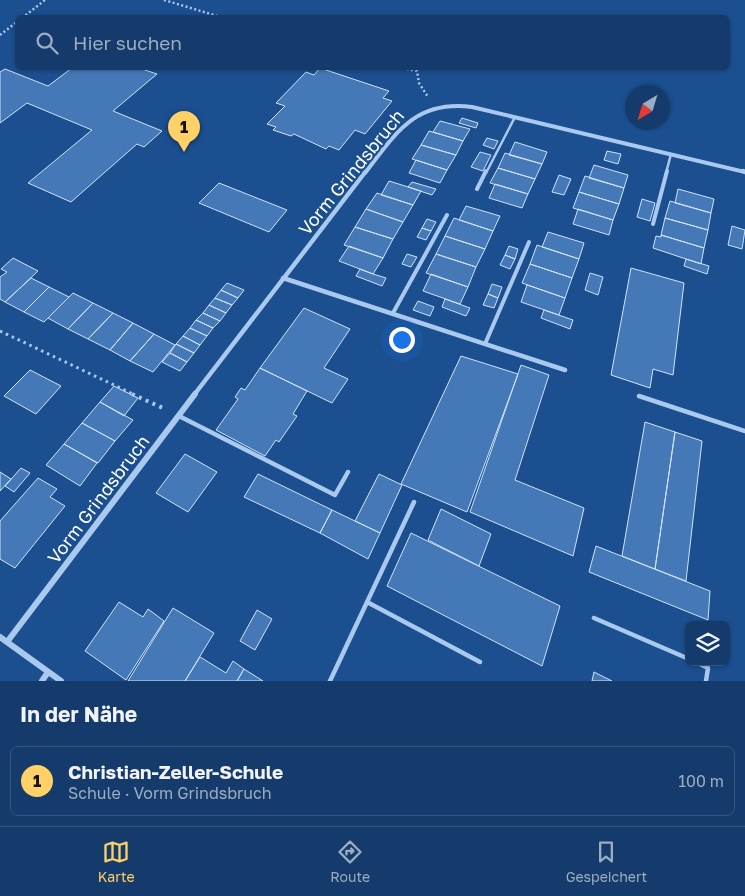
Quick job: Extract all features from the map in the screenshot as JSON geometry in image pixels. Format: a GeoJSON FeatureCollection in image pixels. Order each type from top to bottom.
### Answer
{"type":"FeatureCollection","features":[{"type":"Feature","properties":{"kind":"street","name":"Vorm Grindsbruch"},"geometry":{"type":"LineString","coordinates":[[6,642],[282,278],[397,132],[416,114],[433,107],[455,104],[745,172]]}},
{"type":"Feature","properties":{"kind":"street"},"geometry":{"type":"LineString","coordinates":[[282,278],[564,370]]}},
{"type":"Feature","properties":{"kind":"street"},"geometry":{"type":"LineString","coordinates":[[0,637],[61,681]]}},
{"type":"Feature","properties":{"kind":"street"},"geometry":{"type":"LineString","coordinates":[[42,681],[48,672]]}},
{"type":"Feature","properties":{"kind":"lane"},"geometry":{"type":"LineString","coordinates":[[477,189],[515,117]]}},
{"type":"Feature","properties":{"kind":"lane"},"geometry":{"type":"LineString","coordinates":[[653,224],[671,154]]}},
{"type":"Feature","properties":{"kind":"lane"},"geometry":{"type":"LineString","coordinates":[[393,313],[447,215]]}},
{"type":"Feature","properties":{"kind":"lane"},"geometry":{"type":"LineString","coordinates":[[485,344],[529,242]]}},
{"type":"Feature","properties":{"kind":"lane"},"geometry":{"type":"LineString","coordinates":[[639,396],[745,432]]}},
{"type":"Feature","properties":{"kind":"lane"},"geometry":{"type":"LineString","coordinates":[[179,416],[335,495],[348,472]]}},
{"type":"Feature","properties":{"kind":"lane"},"geometry":{"type":"LineString","coordinates":[[330,681],[414,502]]}},
{"type":"Feature","properties":{"kind":"lane"},"geometry":{"type":"LineString","coordinates":[[367,602],[480,662]]}},
{"type":"Feature","properties":{"kind":"lane"},"geometry":{"type":"LineString","coordinates":[[594,618],[685,657]]}},
{"type":"Feature","properties":{"kind":"lane"},"geometry":{"type":"LineString","coordinates":[[704,666],[708,668],[706,681]]}},
{"type":"Feature","properties":{"kind":"path"},"geometry":{"type":"LineString","coordinates":[[26,15],[45,0]]}},
{"type":"Feature","properties":{"kind":"path"},"geometry":{"type":"LineString","coordinates":[[164,0],[214,15]]}},
{"type":"Feature","properties":{"kind":"path"},"geometry":{"type":"LineString","coordinates":[[0,35],[15,23]]}},
{"type":"Feature","properties":{"kind":"path"},"geometry":{"type":"LineString","coordinates":[[410,70],[417,72],[419,83],[433,107]]}},
{"type":"Feature","properties":{"kind":"path"},"geometry":{"type":"LineString","coordinates":[[0,331],[179,416]]}},
{"type":"Feature","properties":{"kind":"building"},"geometry":{"type":"Polygon","coordinates":[[[5,69],[48,86],[69,70],[145,70],[157,74],[113,111],[162,131],[144,147],[137,144],[71,202],[28,183],[92,130],[27,103],[0,123],[0,72],[5,69]]]}},
{"type":"Feature","properties":{"kind":"building"},"geometry":{"type":"Polygon","coordinates":[[[318,70],[326,70],[389,91],[383,98],[392,101],[365,134],[355,130],[339,150],[329,146],[326,149],[294,134],[291,136],[273,130],[276,127],[267,124],[285,106],[276,103],[306,72],[314,75],[318,70]]]}},
{"type":"Feature","properties":{"kind":"building"},"geometry":{"type":"Polygon","coordinates":[[[462,118],[478,123],[476,128],[459,123],[462,118]]]}},
{"type":"Feature","properties":{"kind":"building"},"geometry":{"type":"Polygon","coordinates":[[[440,121],[470,129],[463,141],[433,132],[440,121]]]}},
{"type":"Feature","properties":{"kind":"building"},"geometry":{"type":"Polygon","coordinates":[[[429,131],[463,141],[456,155],[421,145],[429,131]]]}},
{"type":"Feature","properties":{"kind":"building"},"geometry":{"type":"Polygon","coordinates":[[[487,138],[498,141],[494,149],[483,145],[487,138]]]}},
{"type":"Feature","properties":{"kind":"building"},"geometry":{"type":"Polygon","coordinates":[[[515,142],[547,152],[542,164],[509,155],[515,142]]]}},
{"type":"Feature","properties":{"kind":"building"},"geometry":{"type":"Polygon","coordinates":[[[421,145],[456,155],[447,170],[412,159],[421,145]]]}},
{"type":"Feature","properties":{"kind":"building"},"geometry":{"type":"Polygon","coordinates":[[[607,151],[621,154],[618,164],[604,160],[607,151]]]}},
{"type":"Feature","properties":{"kind":"building"},"geometry":{"type":"Polygon","coordinates":[[[480,152],[491,155],[483,171],[471,167],[480,152]]]}},
{"type":"Feature","properties":{"kind":"building"},"geometry":{"type":"Polygon","coordinates":[[[505,153],[542,164],[535,179],[498,168],[505,153]]]}},
{"type":"Feature","properties":{"kind":"building"},"geometry":{"type":"Polygon","coordinates":[[[416,160],[447,170],[440,183],[409,173],[416,160]]]}},
{"type":"Feature","properties":{"kind":"building"},"geometry":{"type":"Polygon","coordinates":[[[594,165],[628,175],[624,188],[589,178],[594,165]]]}},
{"type":"Feature","properties":{"kind":"building"},"geometry":{"type":"Polygon","coordinates":[[[498,168],[535,179],[528,194],[490,183],[498,168]]]}},
{"type":"Feature","properties":{"kind":"building"},"geometry":{"type":"Polygon","coordinates":[[[559,175],[571,179],[564,195],[552,192],[559,175]]]}},
{"type":"Feature","properties":{"kind":"building"},"geometry":{"type":"Polygon","coordinates":[[[585,176],[624,188],[619,204],[579,192],[585,176]]]}},
{"type":"Feature","properties":{"kind":"building"},"geometry":{"type":"Polygon","coordinates":[[[389,181],[421,191],[413,205],[381,195],[389,181]]]}},
{"type":"Feature","properties":{"kind":"building"},"geometry":{"type":"Polygon","coordinates":[[[412,182],[436,189],[432,195],[408,187],[412,182]]]}},
{"type":"Feature","properties":{"kind":"building"},"geometry":{"type":"Polygon","coordinates":[[[219,183],[287,210],[269,232],[199,203],[219,183]]]}},
{"type":"Feature","properties":{"kind":"building"},"geometry":{"type":"Polygon","coordinates":[[[495,184],[528,194],[522,208],[489,198],[495,184]]]}},
{"type":"Feature","properties":{"kind":"building"},"geometry":{"type":"Polygon","coordinates":[[[678,189],[714,199],[711,213],[675,203],[678,189]]]}},
{"type":"Feature","properties":{"kind":"building"},"geometry":{"type":"Polygon","coordinates":[[[579,192],[619,204],[613,220],[573,208],[579,192]]]}},
{"type":"Feature","properties":{"kind":"building"},"geometry":{"type":"Polygon","coordinates":[[[377,193],[413,205],[403,222],[366,209],[377,193]]]}},
{"type":"Feature","properties":{"kind":"building"},"geometry":{"type":"Polygon","coordinates":[[[642,199],[655,203],[650,221],[637,217],[642,199]]]}},
{"type":"Feature","properties":{"kind":"building"},"geometry":{"type":"Polygon","coordinates":[[[670,201],[711,213],[708,230],[665,218],[670,201]]]}},
{"type":"Feature","properties":{"kind":"building"},"geometry":{"type":"Polygon","coordinates":[[[466,206],[500,216],[493,231],[459,220],[466,206]]]}},
{"type":"Feature","properties":{"kind":"building"},"geometry":{"type":"Polygon","coordinates":[[[366,209],[403,222],[393,239],[355,227],[366,209]]]}},
{"type":"Feature","properties":{"kind":"building"},"geometry":{"type":"Polygon","coordinates":[[[578,209],[613,220],[609,235],[573,224],[578,209]]]}},
{"type":"Feature","properties":{"kind":"building"},"geometry":{"type":"Polygon","coordinates":[[[454,218],[493,231],[485,249],[445,236],[454,218]]]}},
{"type":"Feature","properties":{"kind":"building"},"geometry":{"type":"Polygon","coordinates":[[[665,218],[708,230],[704,248],[661,235],[665,218]]]}},
{"type":"Feature","properties":{"kind":"building"},"geometry":{"type":"Polygon","coordinates":[[[427,219],[436,222],[431,231],[422,228],[427,219]]]}},
{"type":"Feature","properties":{"kind":"building"},"geometry":{"type":"Polygon","coordinates":[[[732,226],[745,230],[742,249],[728,245],[732,226]]]}},
{"type":"Feature","properties":{"kind":"building"},"geometry":{"type":"Polygon","coordinates":[[[355,227],[393,239],[383,258],[344,245],[355,227]]]}},
{"type":"Feature","properties":{"kind":"building"},"geometry":{"type":"Polygon","coordinates":[[[422,228],[431,231],[426,240],[417,237],[422,228]]]}},
{"type":"Feature","properties":{"kind":"building"},"geometry":{"type":"Polygon","coordinates":[[[548,232],[584,243],[579,259],[542,247],[548,232]]]}},
{"type":"Feature","properties":{"kind":"building"},"geometry":{"type":"Polygon","coordinates":[[[661,235],[704,248],[701,264],[653,248],[656,236],[661,237],[661,235]]]}},
{"type":"Feature","properties":{"kind":"building"},"geometry":{"type":"Polygon","coordinates":[[[445,236],[485,249],[476,267],[436,254],[445,236]]]}},
{"type":"Feature","properties":{"kind":"building"},"geometry":{"type":"Polygon","coordinates":[[[537,245],[579,259],[572,278],[530,264],[537,245]]]}},
{"type":"Feature","properties":{"kind":"building"},"geometry":{"type":"Polygon","coordinates":[[[349,246],[383,258],[373,274],[339,261],[349,246]]]}},
{"type":"Feature","properties":{"kind":"building"},"geometry":{"type":"Polygon","coordinates":[[[509,246],[518,249],[515,259],[505,255],[509,246]]]}},
{"type":"Feature","properties":{"kind":"building"},"geometry":{"type":"Polygon","coordinates":[[[407,254],[417,257],[411,267],[402,264],[407,254]]]}},
{"type":"Feature","properties":{"kind":"building"},"geometry":{"type":"Polygon","coordinates":[[[436,254],[476,267],[468,287],[426,273],[436,254]]]}},
{"type":"Feature","properties":{"kind":"building"},"geometry":{"type":"Polygon","coordinates":[[[505,255],[515,259],[510,269],[500,265],[505,255]]]}},
{"type":"Feature","properties":{"kind":"building"},"geometry":{"type":"Polygon","coordinates":[[[13,258],[38,271],[5,302],[0,299],[0,277],[7,272],[1,269],[13,258]]]}},
{"type":"Feature","properties":{"kind":"building"},"geometry":{"type":"Polygon","coordinates":[[[686,259],[709,266],[707,274],[684,266],[686,259]]]}},
{"type":"Feature","properties":{"kind":"building"},"geometry":{"type":"Polygon","coordinates":[[[530,264],[572,278],[565,298],[522,283],[530,264]]]}},
{"type":"Feature","properties":{"kind":"building"},"geometry":{"type":"Polygon","coordinates":[[[631,268],[684,283],[673,375],[653,369],[650,388],[611,375],[631,268]]]}},
{"type":"Feature","properties":{"kind":"building"},"geometry":{"type":"Polygon","coordinates":[[[360,269],[386,278],[382,286],[356,276],[360,269]]]}},
{"type":"Feature","properties":{"kind":"building"},"geometry":{"type":"Polygon","coordinates":[[[590,273],[603,277],[598,295],[585,290],[590,273]]]}},
{"type":"Feature","properties":{"kind":"building"},"geometry":{"type":"Polygon","coordinates":[[[431,274],[468,287],[460,304],[423,291],[431,274]]]}},
{"type":"Feature","properties":{"kind":"building"},"geometry":{"type":"Polygon","coordinates":[[[31,278],[49,287],[24,312],[5,302],[31,278]]]}},
{"type":"Feature","properties":{"kind":"building"},"geometry":{"type":"Polygon","coordinates":[[[227,283],[244,290],[238,298],[221,290],[227,283]]]}},
{"type":"Feature","properties":{"kind":"building"},"geometry":{"type":"Polygon","coordinates":[[[492,284],[502,287],[498,298],[488,294],[492,284]]]}},
{"type":"Feature","properties":{"kind":"building"},"geometry":{"type":"Polygon","coordinates":[[[527,285],[565,298],[559,315],[521,302],[527,285]]]}},
{"type":"Feature","properties":{"kind":"building"},"geometry":{"type":"Polygon","coordinates":[[[49,287],[69,297],[44,322],[24,312],[49,287]]]}},
{"type":"Feature","properties":{"kind":"building"},"geometry":{"type":"Polygon","coordinates":[[[221,290],[238,298],[232,305],[215,298],[221,290]]]}},
{"type":"Feature","properties":{"kind":"building"},"geometry":{"type":"Polygon","coordinates":[[[73,293],[93,303],[68,329],[48,318],[73,293]]]}},
{"type":"Feature","properties":{"kind":"building"},"geometry":{"type":"Polygon","coordinates":[[[488,294],[498,298],[494,308],[483,305],[488,294]]]}},
{"type":"Feature","properties":{"kind":"building"},"geometry":{"type":"Polygon","coordinates":[[[215,298],[232,305],[226,313],[209,305],[215,298]]]}},
{"type":"Feature","properties":{"kind":"building"},"geometry":{"type":"Polygon","coordinates":[[[445,299],[470,308],[466,316],[442,307],[445,299]]]}},
{"type":"Feature","properties":{"kind":"building"},"geometry":{"type":"Polygon","coordinates":[[[418,301],[434,307],[430,316],[413,310],[418,301]]]}},
{"type":"Feature","properties":{"kind":"building"},"geometry":{"type":"Polygon","coordinates":[[[93,303],[113,313],[88,339],[68,329],[93,303]]]}},
{"type":"Feature","properties":{"kind":"building"},"geometry":{"type":"Polygon","coordinates":[[[209,305],[226,313],[220,321],[203,313],[209,305]]]}},
{"type":"Feature","properties":{"kind":"building"},"geometry":{"type":"Polygon","coordinates":[[[304,308],[350,329],[324,368],[348,379],[332,403],[260,368],[304,308]]]}},
{"type":"Feature","properties":{"kind":"building"},"geometry":{"type":"Polygon","coordinates":[[[544,310],[573,320],[570,329],[541,318],[544,310]]]}},
{"type":"Feature","properties":{"kind":"building"},"geometry":{"type":"Polygon","coordinates":[[[113,313],[133,323],[110,350],[88,339],[113,313]]]}},
{"type":"Feature","properties":{"kind":"building"},"geometry":{"type":"Polygon","coordinates":[[[203,313],[220,321],[213,328],[196,320],[203,313]]]}},
{"type":"Feature","properties":{"kind":"building"},"geometry":{"type":"Polygon","coordinates":[[[196,320],[213,328],[207,336],[190,328],[196,320]]]}},
{"type":"Feature","properties":{"kind":"building"},"geometry":{"type":"Polygon","coordinates":[[[133,323],[154,334],[130,361],[110,350],[133,323]]]}},
{"type":"Feature","properties":{"kind":"building"},"geometry":{"type":"Polygon","coordinates":[[[190,328],[207,336],[200,345],[183,336],[190,328]]]}},
{"type":"Feature","properties":{"kind":"building"},"geometry":{"type":"Polygon","coordinates":[[[154,334],[175,345],[153,372],[130,361],[154,334]]]}},
{"type":"Feature","properties":{"kind":"building"},"geometry":{"type":"Polygon","coordinates":[[[183,336],[200,345],[194,353],[176,344],[183,336]]]}},
{"type":"Feature","properties":{"kind":"building"},"geometry":{"type":"Polygon","coordinates":[[[176,344],[194,353],[187,362],[170,353],[176,344]]]}},
{"type":"Feature","properties":{"kind":"building"},"geometry":{"type":"Polygon","coordinates":[[[170,353],[187,362],[180,371],[162,362],[170,353]]]}},
{"type":"Feature","properties":{"kind":"building"},"geometry":{"type":"Polygon","coordinates":[[[461,356],[518,374],[467,512],[401,484],[461,356]]]}},
{"type":"Feature","properties":{"kind":"building"},"geometry":{"type":"Polygon","coordinates":[[[521,365],[549,375],[515,480],[584,508],[573,556],[470,512],[521,365]]]}},
{"type":"Feature","properties":{"kind":"building"},"geometry":{"type":"Polygon","coordinates":[[[260,368],[307,391],[293,414],[297,416],[279,442],[276,440],[265,456],[216,430],[238,399],[235,397],[241,388],[245,390],[260,368]]]}},
{"type":"Feature","properties":{"kind":"building"},"geometry":{"type":"Polygon","coordinates":[[[30,370],[61,386],[36,414],[4,396],[30,370]]]}},
{"type":"Feature","properties":{"kind":"building"},"geometry":{"type":"Polygon","coordinates":[[[114,386],[138,398],[124,416],[100,402],[114,386]]]}},
{"type":"Feature","properties":{"kind":"building"},"geometry":{"type":"Polygon","coordinates":[[[100,402],[133,420],[115,441],[82,423],[100,402]]]}},
{"type":"Feature","properties":{"kind":"building"},"geometry":{"type":"Polygon","coordinates":[[[645,422],[675,432],[655,569],[622,556],[645,422]]]}},
{"type":"Feature","properties":{"kind":"building"},"geometry":{"type":"Polygon","coordinates":[[[82,423],[115,441],[98,463],[64,444],[82,423]]]}},
{"type":"Feature","properties":{"kind":"building"},"geometry":{"type":"Polygon","coordinates":[[[675,432],[702,441],[686,581],[655,569],[675,432]]]}},
{"type":"Feature","properties":{"kind":"building"},"geometry":{"type":"Polygon","coordinates":[[[64,444],[97,463],[80,486],[46,465],[64,444]]]}},
{"type":"Feature","properties":{"kind":"building"},"geometry":{"type":"Polygon","coordinates":[[[185,454],[217,472],[188,512],[156,493],[185,454]]]}},
{"type":"Feature","properties":{"kind":"building"},"geometry":{"type":"Polygon","coordinates":[[[21,468],[30,473],[14,492],[5,486],[21,468]]]}},
{"type":"Feature","properties":{"kind":"building"},"geometry":{"type":"Polygon","coordinates":[[[0,472],[11,479],[0,491],[0,472]]]}},
{"type":"Feature","properties":{"kind":"building"},"geometry":{"type":"Polygon","coordinates":[[[258,474],[332,510],[320,533],[244,497],[258,474]]]}},
{"type":"Feature","properties":{"kind":"building"},"geometry":{"type":"Polygon","coordinates":[[[379,474],[402,485],[380,533],[355,521],[379,474]]]}},
{"type":"Feature","properties":{"kind":"building"},"geometry":{"type":"Polygon","coordinates":[[[38,478],[57,489],[50,497],[65,506],[15,568],[0,559],[0,521],[38,478]]]}},
{"type":"Feature","properties":{"kind":"building"},"geometry":{"type":"Polygon","coordinates":[[[441,509],[491,534],[479,566],[428,540],[441,509]]]}},
{"type":"Feature","properties":{"kind":"building"},"geometry":{"type":"Polygon","coordinates":[[[332,510],[380,533],[368,559],[320,533],[332,510]]]}},
{"type":"Feature","properties":{"kind":"building"},"geometry":{"type":"Polygon","coordinates":[[[411,533],[560,606],[542,666],[387,586],[411,533]]]}},
{"type":"Feature","properties":{"kind":"building"},"geometry":{"type":"Polygon","coordinates":[[[596,546],[710,591],[708,620],[589,572],[596,546]]]}},
{"type":"Feature","properties":{"kind":"building"},"geometry":{"type":"Polygon","coordinates":[[[119,602],[143,617],[148,609],[164,621],[126,680],[85,651],[119,602]]]}},
{"type":"Feature","properties":{"kind":"building"},"geometry":{"type":"Polygon","coordinates":[[[173,608],[214,633],[185,681],[128,681],[173,608]]]}},
{"type":"Feature","properties":{"kind":"building"},"geometry":{"type":"Polygon","coordinates":[[[257,610],[272,619],[255,650],[240,641],[257,610]]]}},
{"type":"Feature","properties":{"kind":"building"},"geometry":{"type":"Polygon","coordinates":[[[200,657],[226,673],[233,661],[244,669],[237,681],[185,681],[200,657]]]}},
{"type":"Feature","properties":{"kind":"building"},"geometry":{"type":"Polygon","coordinates":[[[244,669],[263,681],[237,681],[244,669]]]}},
{"type":"Feature","properties":{"kind":"building"},"geometry":{"type":"Polygon","coordinates":[[[594,672],[612,681],[592,681],[594,672]]]}},
{"type":"Feature","properties":{"kind":"place","name":"Christian-Zeller-Schule"},"geometry":{"type":"Point","coordinates":[184,152]}}]}
